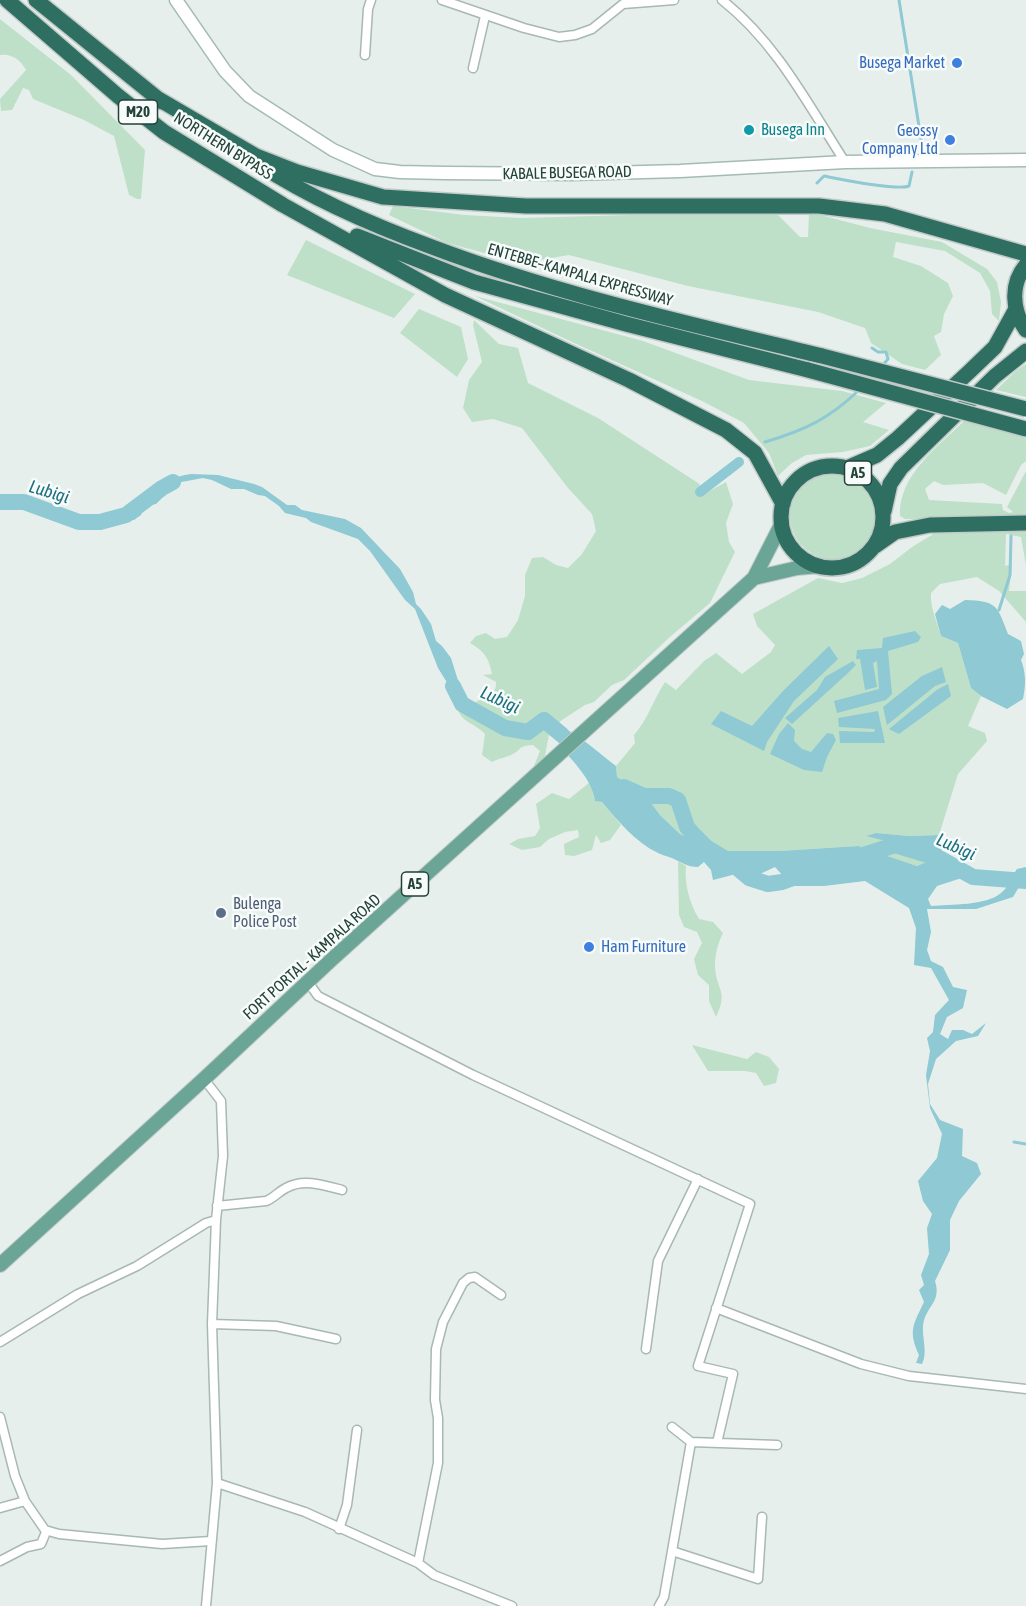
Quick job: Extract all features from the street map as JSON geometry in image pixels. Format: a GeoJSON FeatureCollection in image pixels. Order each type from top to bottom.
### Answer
{"type":"FeatureCollection","features":[{"type":"Feature","properties":{"kind":"highway","name":"NORTHERN BYPASS"},"geometry":{"type":"LineString","coordinates":[[7,0],[118,96],[164,132],[284,205]]}},
{"type":"Feature","properties":{"kind":"highway","name":"M20"},"geometry":{"type":"LineString","coordinates":[[36,0],[155,97]]}},
{"type":"Feature","properties":{"kind":"highway","name":"ENTEBBE–KAMPALA EXPRESSWAY"},"geometry":{"type":"LineString","coordinates":[[155,97],[284,180],[368,223],[483,266],[621,307],[1026,409]]}},
{"type":"Feature","properties":{"kind":"highway"},"geometry":{"type":"LineString","coordinates":[[155,97],[256,156],[297,172],[383,197],[526,206],[819,206],[885,214],[1026,254]]}},
{"type":"Feature","properties":{"kind":"highway","name":"ENTEBBE–KAMPALA EXPRESSWAY"},"geometry":{"type":"LineString","coordinates":[[284,205],[474,282],[1026,429]]}},
{"type":"Feature","properties":{"kind":"highway"},"geometry":{"type":"LineString","coordinates":[[284,205],[445,295],[629,380],[726,430],[755,453],[783,504]]}},
{"type":"Feature","properties":{"kind":"highway","name":"A5"},"geometry":{"type":"LineString","coordinates":[[1026,265],[1016,283],[1016,309],[1026,330]]}},
{"type":"Feature","properties":{"kind":"highway","name":"A5"},"geometry":{"type":"LineString","coordinates":[[847,468],[877,455],[891,444],[970,371],[995,347],[1016,309]]}},
{"type":"Feature","properties":{"kind":"highway","name":"A5"},"geometry":{"type":"LineString","coordinates":[[883,514],[880,499],[873,485],[861,474],[834,465],[807,472],[796,480],[783,504],[782,523],[786,537],[794,550],[806,560],[820,566],[835,568],[849,565],[863,558],[873,547],[881,532],[890,484],[901,468],[995,376],[1026,351]]}},
{"type":"Feature","properties":{"kind":"highway"},"geometry":{"type":"LineString","coordinates":[[873,547],[895,532],[930,525],[1026,523]]}},
{"type":"Feature","properties":{"kind":"main road","name":"A5"},"geometry":{"type":"LineString","coordinates":[[754,578],[782,523]]}},
{"type":"Feature","properties":{"kind":"main road","name":"A5"},"geometry":{"type":"LineString","coordinates":[[754,578],[797,568],[820,566]]}},
{"type":"Feature","properties":{"kind":"main road","name":"FORT PORTAL - KAMPALA ROAD"},"geometry":{"type":"LineString","coordinates":[[0,1265],[754,578]]}},
{"type":"Feature","properties":{"kind":"street","name":"KABALE BUSEGA ROAD"},"geometry":{"type":"LineString","coordinates":[[176,0],[225,71],[249,96],[333,150],[375,169],[434,173],[572,174],[845,162],[1026,160]]}},
{"type":"Feature","properties":{"kind":"street"},"geometry":{"type":"LineString","coordinates":[[365,55],[368,9],[371,0]]}},
{"type":"Feature","properties":{"kind":"street"},"geometry":{"type":"LineString","coordinates":[[442,0],[460,3],[485,16],[543,34],[559,36],[575,35],[592,28],[622,4],[628,2],[674,0]]}},
{"type":"Feature","properties":{"kind":"street"},"geometry":{"type":"LineString","coordinates":[[722,0],[772,51],[845,162]]}},
{"type":"Feature","properties":{"kind":"street"},"geometry":{"type":"LineString","coordinates":[[473,68],[485,16]]}},
{"type":"Feature","properties":{"kind":"street"},"geometry":{"type":"LineString","coordinates":[[308,982],[318,996],[472,1075],[750,1204],[698,1366],[733,1374],[717,1443]]}},
{"type":"Feature","properties":{"kind":"street"},"geometry":{"type":"LineString","coordinates":[[204,1079],[221,1101],[223,1156],[216,1220],[212,1324],[217,1483],[206,1606]]}},
{"type":"Feature","properties":{"kind":"street"},"geometry":{"type":"LineString","coordinates":[[646,1349],[658,1261],[698,1179]]}},
{"type":"Feature","properties":{"kind":"street"},"geometry":{"type":"LineString","coordinates":[[217,1206],[266,1201],[285,1189],[303,1183],[319,1184],[342,1190]]}},
{"type":"Feature","properties":{"kind":"street"},"geometry":{"type":"LineString","coordinates":[[0,1342],[78,1294],[137,1266],[206,1223],[216,1220]]}},
{"type":"Feature","properties":{"kind":"street"},"geometry":{"type":"LineString","coordinates":[[418,1563],[438,1463],[438,1418],[435,1401],[436,1349],[444,1322],[462,1283],[469,1278],[475,1277],[501,1295]]}},
{"type":"Feature","properties":{"kind":"street"},"geometry":{"type":"LineString","coordinates":[[716,1308],[861,1364],[909,1376],[1026,1389]]}},
{"type":"Feature","properties":{"kind":"street"},"geometry":{"type":"LineString","coordinates":[[212,1324],[276,1326],[336,1339]]}},
{"type":"Feature","properties":{"kind":"street"},"geometry":{"type":"LineString","coordinates":[[0,1417],[15,1476],[25,1501],[46,1532],[162,1544],[211,1540]]}},
{"type":"Feature","properties":{"kind":"street"},"geometry":{"type":"LineString","coordinates":[[672,1426],[691,1442],[777,1445]]}},
{"type":"Feature","properties":{"kind":"street"},"geometry":{"type":"LineString","coordinates":[[339,1529],[348,1496],[357,1430]]}},
{"type":"Feature","properties":{"kind":"street"},"geometry":{"type":"LineString","coordinates":[[659,1606],[664,1597],[691,1442]]}},
{"type":"Feature","properties":{"kind":"street"},"geometry":{"type":"LineString","coordinates":[[217,1483],[305,1512],[418,1563],[434,1575],[506,1605]]}},
{"type":"Feature","properties":{"kind":"street"},"geometry":{"type":"LineString","coordinates":[[0,1508],[25,1501]]}},
{"type":"Feature","properties":{"kind":"street"},"geometry":{"type":"LineString","coordinates":[[672,1551],[758,1579],[762,1517]]}},
{"type":"Feature","properties":{"kind":"street"},"geometry":{"type":"LineString","coordinates":[[0,1561],[27,1547],[41,1544],[46,1532]]}},
{"type":"Feature","properties":{"kind":"green space"},"geometry":{"type":"Polygon","coordinates":[[[0,19],[71,75],[145,150],[141,199],[129,195],[114,136],[84,120],[33,99],[29,90],[23,88],[12,110],[1,111],[0,99],[26,70],[15,58],[0,55],[0,19]]]}},
{"type":"Feature","properties":{"kind":"green space"},"geometry":{"type":"Polygon","coordinates":[[[393,206],[465,215],[520,218],[778,211],[777,214],[800,237],[808,237],[809,212],[870,228],[942,242],[987,269],[997,282],[1001,302],[999,321],[992,314],[990,291],[980,273],[945,251],[896,242],[893,257],[921,266],[948,283],[953,296],[944,314],[941,332],[934,336],[941,355],[925,370],[902,364],[871,343],[865,328],[818,312],[688,286],[569,255],[522,263],[447,243],[389,215],[393,206]]]}},
{"type":"Feature","properties":{"kind":"green space"},"geometry":{"type":"Polygon","coordinates":[[[306,240],[415,294],[394,318],[287,275],[306,240]]]}},
{"type":"Feature","properties":{"kind":"green space"},"geometry":{"type":"Polygon","coordinates":[[[475,296],[643,341],[749,380],[842,391],[886,403],[863,422],[889,430],[870,446],[843,452],[806,455],[792,463],[778,476],[769,453],[744,423],[702,401],[475,296]]]}},
{"type":"Feature","properties":{"kind":"green space"},"geometry":{"type":"Polygon","coordinates":[[[419,309],[461,327],[468,359],[457,377],[400,333],[419,309]]]}},
{"type":"Feature","properties":{"kind":"green space"},"geometry":{"type":"Polygon","coordinates":[[[474,320],[499,344],[518,348],[528,383],[598,418],[698,483],[706,493],[726,482],[733,504],[726,523],[729,542],[735,552],[710,603],[624,680],[612,685],[594,702],[585,705],[556,724],[545,721],[550,729],[544,761],[534,766],[540,751],[533,745],[522,747],[511,755],[492,762],[482,755],[485,734],[461,716],[457,706],[465,703],[473,704],[489,696],[496,687],[496,682],[483,675],[492,674],[487,659],[470,643],[476,636],[486,633],[495,639],[507,637],[518,620],[525,596],[525,575],[532,558],[543,557],[556,565],[568,568],[582,554],[596,531],[592,514],[568,488],[522,428],[493,419],[472,422],[463,408],[469,380],[482,362],[473,325],[474,320]]]}},
{"type":"Feature","properties":{"kind":"green space"},"geometry":{"type":"Polygon","coordinates":[[[1026,364],[1026,397],[996,390],[1017,370],[1026,364]]]}},
{"type":"Feature","properties":{"kind":"green space"},"geometry":{"type":"Polygon","coordinates":[[[965,420],[1026,437],[1026,461],[1021,465],[1006,495],[983,483],[943,485],[934,481],[925,489],[929,500],[1002,504],[1003,510],[1013,512],[1007,507],[1026,471],[1026,517],[905,519],[900,516],[901,501],[913,474],[932,451],[965,420]]]}},
{"type":"Feature","properties":{"kind":"green space"},"geometry":{"type":"Polygon","coordinates":[[[835,470],[852,474],[867,483],[876,498],[880,515],[876,532],[867,547],[852,556],[835,560],[818,556],[803,547],[794,532],[790,515],[794,498],[803,483],[818,474],[835,470]]]}},
{"type":"Feature","properties":{"kind":"green space"},"geometry":{"type":"Polygon","coordinates":[[[1026,528],[1026,565],[1021,537],[1006,534],[1005,566],[1012,564],[1009,591],[1026,591],[1026,622],[999,591],[977,577],[940,584],[931,593],[941,636],[958,643],[971,688],[981,696],[968,726],[985,733],[987,741],[958,774],[939,835],[910,836],[876,833],[867,836],[927,851],[933,859],[917,866],[858,846],[780,851],[720,851],[680,834],[660,815],[645,795],[617,777],[616,766],[635,743],[634,735],[665,682],[676,690],[704,661],[716,653],[742,674],[771,652],[775,645],[757,626],[753,614],[818,578],[842,583],[862,578],[890,564],[938,531],[1026,528]]]}},
{"type":"Feature","properties":{"kind":"green space"},"geometry":{"type":"Polygon","coordinates":[[[590,782],[595,801],[602,802],[621,825],[610,840],[601,843],[596,835],[592,850],[574,856],[565,855],[564,844],[579,837],[578,830],[565,832],[549,839],[540,847],[522,850],[509,844],[518,839],[535,836],[540,828],[536,804],[552,793],[569,799],[590,782]]]}},
{"type":"Feature","properties":{"kind":"green space"},"geometry":{"type":"Polygon","coordinates":[[[678,861],[686,866],[688,894],[699,919],[713,922],[723,933],[715,962],[722,996],[716,1017],[709,1001],[709,985],[698,975],[694,959],[702,943],[697,932],[684,927],[679,915],[678,861]]]}},
{"type":"Feature","properties":{"kind":"green space"},"geometry":{"type":"Polygon","coordinates":[[[692,1045],[747,1059],[756,1052],[769,1057],[779,1069],[776,1083],[764,1086],[756,1073],[745,1071],[708,1071],[692,1045]]]}},
{"type":"Feature","properties":{"kind":"water"},"geometry":{"type":"Polygon","coordinates":[[[191,474],[218,475],[254,484],[287,505],[295,505],[302,510],[345,519],[361,528],[400,569],[413,592],[416,604],[431,624],[436,641],[451,658],[465,703],[457,706],[451,689],[438,668],[415,609],[405,600],[370,551],[358,539],[311,522],[306,518],[285,513],[265,496],[244,489],[231,489],[203,478],[176,483],[161,491],[161,499],[156,504],[144,506],[141,515],[134,520],[100,522],[139,502],[146,495],[154,494],[171,480],[191,474]]]}},
{"type":"Feature","properties":{"kind":"water"},"geometry":{"type":"Polygon","coordinates":[[[47,510],[67,512],[84,522],[64,521],[47,510]]]}},
{"type":"Feature","properties":{"kind":"water"},"geometry":{"type":"Polygon","coordinates":[[[965,600],[984,602],[994,606],[1008,634],[1021,641],[1024,654],[1021,660],[1025,679],[1023,699],[1007,709],[981,696],[971,688],[958,643],[941,636],[935,614],[942,605],[950,609],[965,600]]]}},
{"type":"Feature","properties":{"kind":"water"},"geometry":{"type":"Polygon","coordinates":[[[915,631],[921,637],[918,642],[888,651],[892,694],[886,700],[837,713],[834,701],[879,689],[877,661],[873,663],[877,687],[865,690],[860,659],[856,659],[857,650],[882,648],[883,638],[915,631]]]}},
{"type":"Feature","properties":{"kind":"water"},"geometry":{"type":"Polygon","coordinates":[[[829,646],[838,659],[794,701],[767,742],[764,751],[711,724],[721,711],[752,726],[783,691],[829,646]]]}},
{"type":"Feature","properties":{"kind":"water"},"geometry":{"type":"Polygon","coordinates":[[[853,661],[856,665],[792,724],[785,718],[817,690],[825,677],[853,661]]]}},
{"type":"Feature","properties":{"kind":"water"},"geometry":{"type":"Polygon","coordinates":[[[942,667],[946,682],[935,686],[887,725],[883,707],[922,676],[942,667]]]}},
{"type":"Feature","properties":{"kind":"water"},"geometry":{"type":"Polygon","coordinates":[[[948,684],[951,696],[899,734],[889,729],[938,689],[948,684]]]}},
{"type":"Feature","properties":{"kind":"water"},"geometry":{"type":"Polygon","coordinates":[[[878,711],[885,743],[840,743],[839,731],[874,732],[875,729],[839,727],[838,718],[878,711]]]}},
{"type":"Feature","properties":{"kind":"water"},"geometry":{"type":"Polygon","coordinates":[[[544,720],[564,728],[616,766],[617,777],[645,795],[660,815],[680,834],[720,851],[780,851],[858,846],[917,866],[933,859],[929,852],[866,836],[876,833],[910,836],[939,835],[942,851],[959,867],[974,874],[937,886],[928,899],[931,906],[978,902],[995,897],[1006,888],[1017,869],[1026,867],[1026,875],[1013,897],[976,909],[927,909],[931,932],[927,950],[931,961],[943,967],[953,987],[967,990],[963,1008],[947,1017],[940,1034],[948,1039],[952,1030],[963,1030],[972,1034],[986,1023],[978,1036],[956,1041],[936,1059],[928,1084],[930,1104],[940,1120],[963,1129],[962,1156],[977,1163],[981,1174],[959,1201],[950,1220],[950,1250],[935,1281],[937,1288],[935,1300],[924,1319],[925,1350],[922,1364],[916,1363],[919,1355],[913,1328],[924,1302],[919,1290],[924,1285],[921,1275],[929,1254],[927,1228],[932,1214],[923,1201],[918,1181],[937,1158],[942,1134],[930,1108],[926,1075],[930,1051],[927,1038],[933,1032],[935,1015],[949,1000],[931,968],[914,965],[916,928],[909,908],[865,881],[824,886],[792,886],[775,867],[760,874],[736,874],[713,880],[711,870],[704,862],[698,867],[692,866],[658,853],[634,837],[602,802],[595,801],[586,778],[544,720]]]}},
{"type":"Feature","properties":{"kind":"water"},"geometry":{"type":"Polygon","coordinates":[[[788,723],[795,730],[794,741],[802,749],[811,752],[827,733],[833,734],[836,740],[822,772],[804,770],[770,754],[779,734],[788,723]]]}},
{"type":"Feature","properties":{"kind":"waterway"},"geometry":{"type":"LineString","coordinates":[[899,0],[924,158]]}},
{"type":"Feature","properties":{"kind":"waterway"},"geometry":{"type":"LineString","coordinates":[[817,183],[824,176],[902,187],[909,186],[912,172]]}},
{"type":"Feature","properties":{"kind":"waterway"},"geometry":{"type":"LineString","coordinates":[[872,348],[878,352],[886,352],[888,359],[882,366]]}},
{"type":"Feature","properties":{"kind":"waterway"},"geometry":{"type":"LineString","coordinates":[[765,442],[792,433],[827,416],[859,390]]}},
{"type":"Feature","properties":{"kind":"waterway"},"geometry":{"type":"LineString","coordinates":[[700,492],[739,462]]}},
{"type":"Feature","properties":{"kind":"waterway","name":"Lubigi"},"geometry":{"type":"LineString","coordinates":[[0,502],[24,502],[79,522],[100,522],[126,515],[173,482]]}},
{"type":"Feature","properties":{"kind":"waterway"},"geometry":{"type":"LineString","coordinates":[[999,610],[1010,575],[1011,536]]}},
{"type":"Feature","properties":{"kind":"waterway","name":"Lubigi"},"geometry":{"type":"LineString","coordinates":[[453,686],[462,704],[505,728],[528,732],[544,720],[562,735]]}},
{"type":"Feature","properties":{"kind":"waterway","name":"Lubigi"},"geometry":{"type":"LineString","coordinates":[[624,787],[644,796],[669,796],[678,800],[687,827],[694,835],[706,847],[729,861],[749,878],[768,884],[782,882],[807,873]]}},
{"type":"Feature","properties":{"kind":"waterway","name":"Lubigi"},"geometry":{"type":"LineString","coordinates":[[854,858],[895,845],[941,859],[973,877],[1026,881]]}},
{"type":"Feature","properties":{"kind":"waterway"},"geometry":{"type":"LineString","coordinates":[[1014,1142],[1026,1144]]}},
{"type":"Feature","properties":{"kind":"place","name":"Busega Market"},"geometry":{"type":"Point","coordinates":[957,63]}},
{"type":"Feature","properties":{"kind":"place","name":"Busega Inn"},"geometry":{"type":"Point","coordinates":[749,130]}},
{"type":"Feature","properties":{"kind":"place","name":"Geossy Company Ltd"},"geometry":{"type":"Point","coordinates":[950,140]}},
{"type":"Feature","properties":{"kind":"place","name":"Bulenga Police Post"},"geometry":{"type":"Point","coordinates":[221,913]}},
{"type":"Feature","properties":{"kind":"place","name":"Ham Furniture"},"geometry":{"type":"Point","coordinates":[589,947]}}]}
